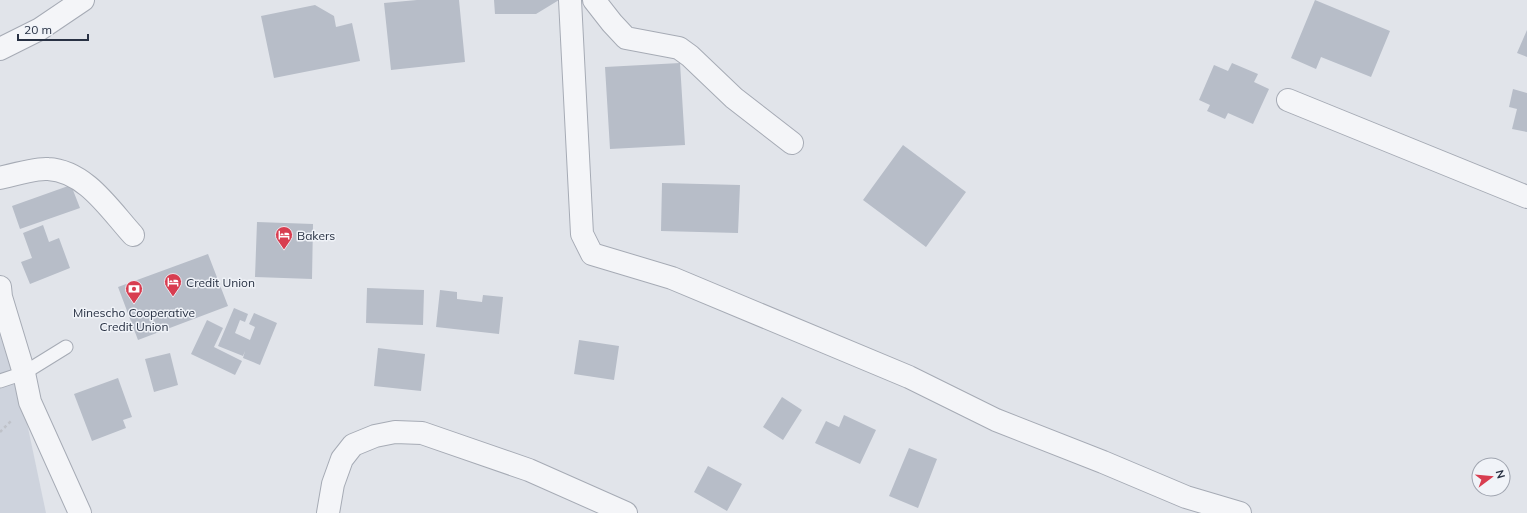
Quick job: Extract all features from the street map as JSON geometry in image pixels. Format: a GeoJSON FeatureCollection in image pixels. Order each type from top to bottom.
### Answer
{"type":"FeatureCollection","features":[{"type":"Feature","properties":{"kind":"street"},"geometry":{"type":"LineString","coordinates":[[0,49],[40,29],[83,0]]}},
{"type":"Feature","properties":{"kind":"street"},"geometry":{"type":"LineString","coordinates":[[570,0],[582,234],[592,254],[679,281],[909,377],[996,420],[1104,462],[1183,505],[1240,513]]}},
{"type":"Feature","properties":{"kind":"street"},"geometry":{"type":"LineString","coordinates":[[594,0],[626,38],[679,48],[690,56],[734,98],[792,143]]}},
{"type":"Feature","properties":{"kind":"street"},"geometry":{"type":"LineString","coordinates":[[1288,100],[1527,197]]}},
{"type":"Feature","properties":{"kind":"street"},"geometry":{"type":"LineString","coordinates":[[0,178],[48,169],[70,174],[90,187],[133,235]]}},
{"type":"Feature","properties":{"kind":"street"},"geometry":{"type":"LineString","coordinates":[[0,287],[1,297],[24,373],[30,402],[80,513]]}},
{"type":"Feature","properties":{"kind":"street"},"geometry":{"type":"LineString","coordinates":[[328,513],[333,484],[342,459],[354,445],[375,436],[395,432],[422,433],[529,470],[626,513]]}},
{"type":"Feature","properties":{"kind":"lane"},"geometry":{"type":"LineString","coordinates":[[0,381],[24,373],[66,347]]}},
{"type":"Feature","properties":{"kind":"shaded area"},"geometry":{"type":"Polygon","coordinates":[[[0,295],[46,513],[0,513],[0,295]]]}},
{"type":"Feature","properties":{"kind":"building"},"geometry":{"type":"Polygon","coordinates":[[[417,0],[459,0],[465,62],[391,70],[384,3],[417,0]]]}},
{"type":"Feature","properties":{"kind":"building"},"geometry":{"type":"Polygon","coordinates":[[[494,0],[559,0],[536,14],[495,14],[494,0]]]}},
{"type":"Feature","properties":{"kind":"building"},"geometry":{"type":"Polygon","coordinates":[[[1315,0],[1390,31],[1371,77],[1321,57],[1316,69],[1291,58],[1315,0]]]}},
{"type":"Feature","properties":{"kind":"building"},"geometry":{"type":"Polygon","coordinates":[[[315,5],[334,16],[336,27],[352,23],[360,61],[274,78],[261,16],[315,5]]]}},
{"type":"Feature","properties":{"kind":"building"},"geometry":{"type":"Polygon","coordinates":[[[1527,30],[1527,57],[1517,53],[1527,30]]]}},
{"type":"Feature","properties":{"kind":"building"},"geometry":{"type":"Polygon","coordinates":[[[680,63],[685,145],[610,149],[605,67],[680,63]]]}},
{"type":"Feature","properties":{"kind":"building"},"geometry":{"type":"Polygon","coordinates":[[[1232,63],[1258,74],[1254,82],[1269,89],[1253,124],[1228,113],[1225,119],[1207,111],[1210,105],[1199,100],[1214,65],[1228,71],[1232,63]]]}},
{"type":"Feature","properties":{"kind":"building"},"geometry":{"type":"Polygon","coordinates":[[[1513,89],[1527,93],[1527,132],[1512,129],[1517,109],[1509,107],[1513,89]]]}},
{"type":"Feature","properties":{"kind":"building"},"geometry":{"type":"Polygon","coordinates":[[[903,145],[966,192],[926,247],[863,200],[903,145]]]}},
{"type":"Feature","properties":{"kind":"building"},"geometry":{"type":"Polygon","coordinates":[[[662,183],[740,185],[738,233],[661,231],[662,183]]]}},
{"type":"Feature","properties":{"kind":"building"},"geometry":{"type":"Polygon","coordinates":[[[71,185],[80,208],[20,229],[12,206],[71,185]]]}},
{"type":"Feature","properties":{"kind":"building","name":"Bakers"},"geometry":{"type":"Polygon","coordinates":[[[257,222],[313,224],[312,279],[255,277],[257,222]]]}},
{"type":"Feature","properties":{"kind":"building"},"geometry":{"type":"Polygon","coordinates":[[[43,225],[49,242],[59,238],[70,268],[30,284],[21,262],[32,258],[23,233],[43,225]]]}},
{"type":"Feature","properties":{"kind":"building","name":"Credit Union"},"geometry":{"type":"Polygon","coordinates":[[[208,254],[228,306],[138,340],[118,287],[208,254]]]}},
{"type":"Feature","properties":{"kind":"building"},"geometry":{"type":"Polygon","coordinates":[[[367,288],[424,290],[423,325],[366,323],[367,288]]]}},
{"type":"Feature","properties":{"kind":"building"},"geometry":{"type":"Polygon","coordinates":[[[440,290],[457,292],[457,299],[482,302],[483,295],[503,297],[499,334],[436,327],[440,290]]]}},
{"type":"Feature","properties":{"kind":"building"},"geometry":{"type":"Polygon","coordinates":[[[234,308],[248,314],[245,322],[240,320],[235,333],[250,340],[255,327],[249,324],[254,313],[277,323],[260,365],[243,358],[245,351],[243,356],[218,346],[234,308]]]}},
{"type":"Feature","properties":{"kind":"building"},"geometry":{"type":"Polygon","coordinates":[[[207,320],[223,328],[214,347],[242,361],[235,375],[191,354],[207,320]]]}},
{"type":"Feature","properties":{"kind":"building"},"geometry":{"type":"Polygon","coordinates":[[[579,340],[619,346],[614,380],[574,374],[579,340]]]}},
{"type":"Feature","properties":{"kind":"building"},"geometry":{"type":"Polygon","coordinates":[[[378,348],[425,354],[421,391],[374,386],[378,348]]]}},
{"type":"Feature","properties":{"kind":"building"},"geometry":{"type":"Polygon","coordinates":[[[170,353],[178,385],[154,392],[145,359],[170,353]]]}},
{"type":"Feature","properties":{"kind":"building"},"geometry":{"type":"Polygon","coordinates":[[[118,378],[132,417],[123,420],[126,428],[92,441],[74,394],[118,378]]]}},
{"type":"Feature","properties":{"kind":"building"},"geometry":{"type":"Polygon","coordinates":[[[782,397],[802,410],[783,440],[763,427],[782,397]]]}},
{"type":"Feature","properties":{"kind":"building"},"geometry":{"type":"Polygon","coordinates":[[[844,415],[876,430],[860,464],[815,443],[826,421],[839,427],[844,415]]]}},
{"type":"Feature","properties":{"kind":"building"},"geometry":{"type":"Polygon","coordinates":[[[909,448],[937,459],[918,508],[889,496],[909,448]]]}},
{"type":"Feature","properties":{"kind":"building"},"geometry":{"type":"Polygon","coordinates":[[[708,466],[742,484],[727,511],[694,492],[708,466]]]}},
{"type":"Feature","properties":{"kind":"place","name":"Bakers"},"geometry":{"type":"Point","coordinates":[284,250]}},
{"type":"Feature","properties":{"kind":"place","name":"Credit Union"},"geometry":{"type":"Point","coordinates":[173,297]}},
{"type":"Feature","properties":{"kind":"place","name":"Minescho Cooperative Credit Union"},"geometry":{"type":"Point","coordinates":[134,304]}}]}
